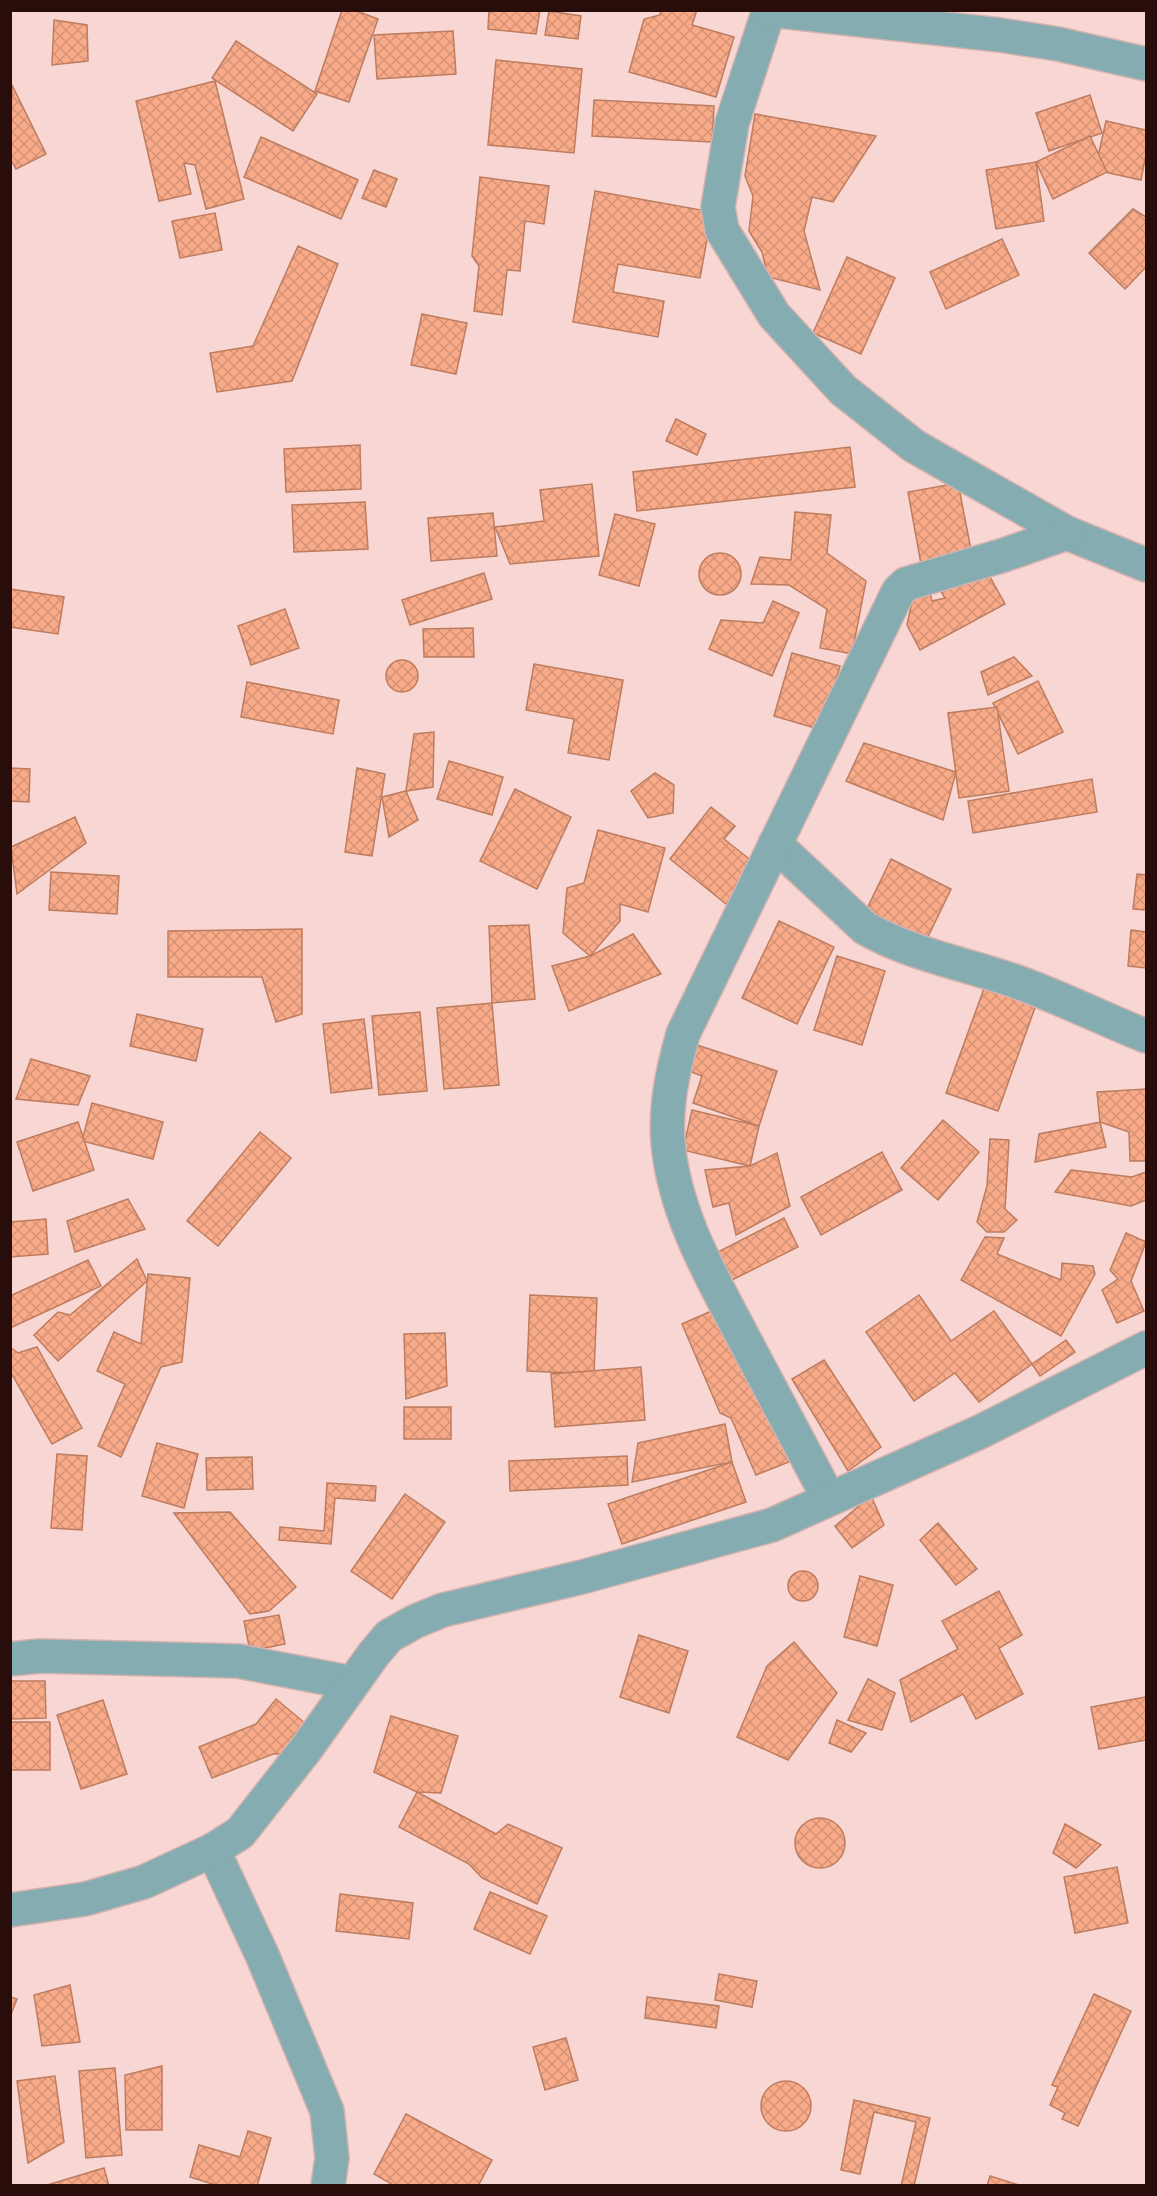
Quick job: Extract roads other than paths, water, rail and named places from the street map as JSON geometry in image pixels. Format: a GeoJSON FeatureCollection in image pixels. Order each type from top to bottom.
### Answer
{"type":"FeatureCollection","features":[{"type":"Feature","properties":{"kind":"street"},"geometry":{"type":"LineString","coordinates":[[1146,64],[1058,44],[1000,35],[769,10],[732,123],[718,207],[722,230],[774,315],[843,390],[914,446],[1067,533],[1146,565]]}},
{"type":"Feature","properties":{"kind":"street"},"geometry":{"type":"LineString","coordinates":[[829,1499],[694,1245],[680,1199],[668,1143],[668,1099],[683,1034],[898,592],[906,584],[1004,555],[1067,533]]}},
{"type":"Feature","properties":{"kind":"street"},"geometry":{"type":"LineString","coordinates":[[774,844],[857,920],[880,937],[901,947],[1019,983],[1146,1036]]}},
{"type":"Feature","properties":{"kind":"street"},"geometry":{"type":"LineString","coordinates":[[10,1910],[85,1899],[144,1882],[213,1850],[240,1833],[306,1749],[352,1683],[389,1636],[416,1621],[443,1610],[582,1577],[772,1525],[982,1431],[1146,1348]]}},
{"type":"Feature","properties":{"kind":"street"},"geometry":{"type":"LineString","coordinates":[[10,1659],[40,1656],[238,1661],[352,1683]]}},
{"type":"Feature","properties":{"kind":"street"},"geometry":{"type":"LineString","coordinates":[[213,1850],[272,1978],[327,2111],[332,2158],[328,2186]]}}]}
